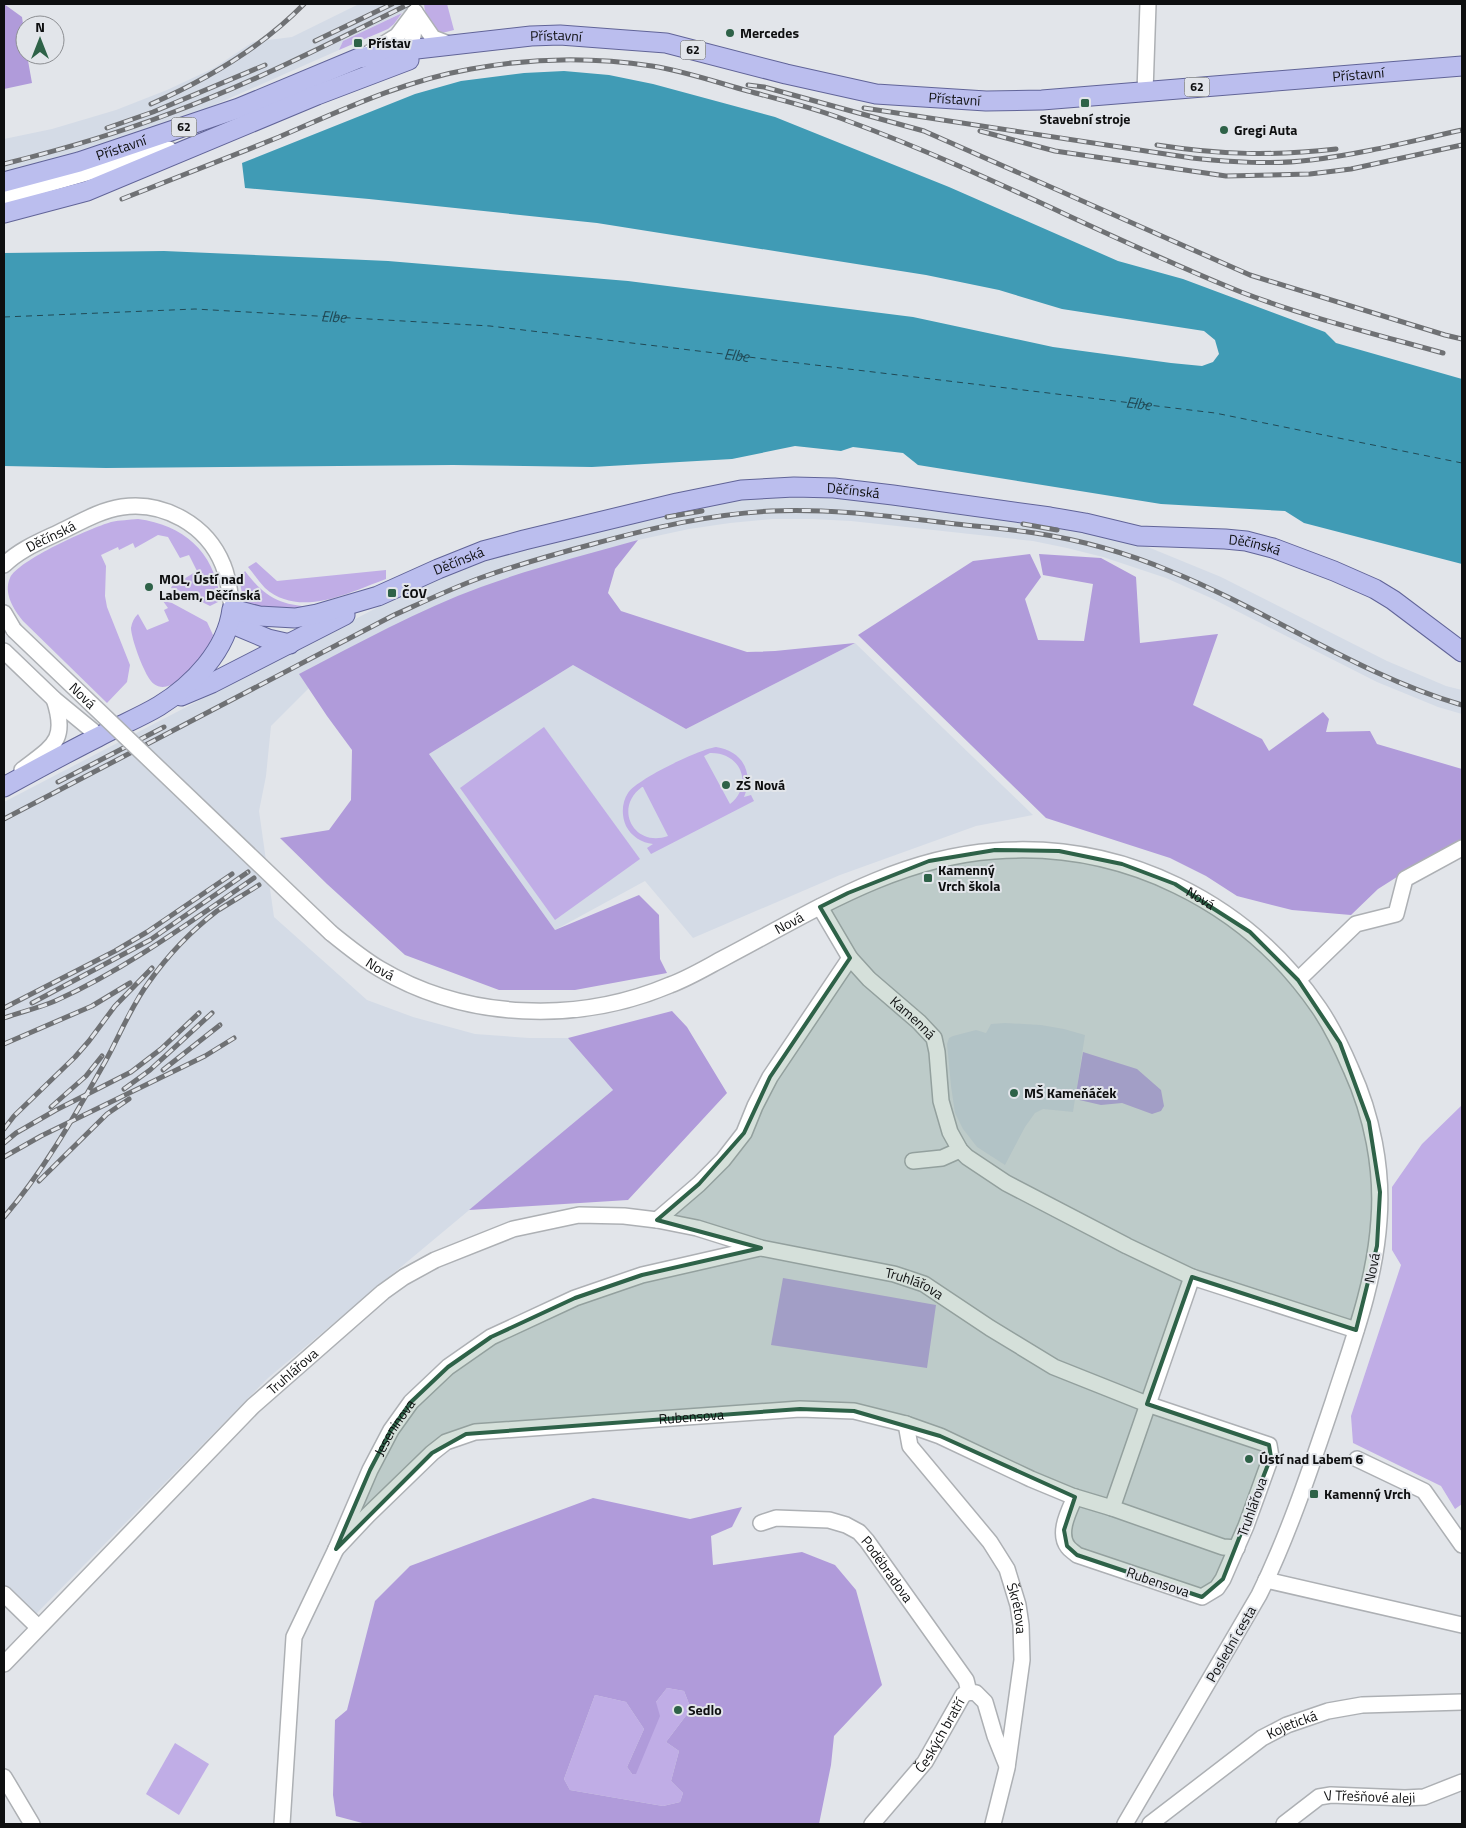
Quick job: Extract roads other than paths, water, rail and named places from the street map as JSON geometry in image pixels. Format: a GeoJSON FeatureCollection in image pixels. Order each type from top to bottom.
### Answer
{"type":"FeatureCollection","features":[{"type":"Feature","properties":{"kind":"main road","name":"Přístavní"},"geometry":{"type":"LineString","coordinates":[[4,182],[79,162],[238,108],[360,58],[495,39],[560,35],[666,43],[786,74],[876,94],[986,101],[1042,100],[1462,66]]}},
{"type":"Feature","properties":{"kind":"main road","name":"Přístavní"},"geometry":{"type":"LineString","coordinates":[[4,213],[87,191],[216,136],[392,65],[453,45]]}},
{"type":"Feature","properties":{"kind":"main road","name":"Děčínská"},"geometry":{"type":"LineString","coordinates":[[231,616],[295,618],[336,610],[378,596],[438,569],[483,552],[524,540],[652,509],[741,490],[794,487],[834,488],[1050,517],[1139,536],[1225,539],[1246,541],[1273,548],[1375,589],[1393,600],[1462,652]]}},
{"type":"Feature","properties":{"kind":"main road"},"geometry":{"type":"LineString","coordinates":[[4,786],[163,704],[212,683],[290,644],[378,596]]}},
{"type":"Feature","properties":{"kind":"main road"},"geometry":{"type":"LineString","coordinates":[[163,704],[198,674],[211,659],[231,616],[268,639],[290,644]]}},
{"type":"Feature","properties":{"kind":"street"},"geometry":{"type":"LineString","coordinates":[[1145,92],[1148,4]]}},
{"type":"Feature","properties":{"kind":"street"},"geometry":{"type":"LineString","coordinates":[[415,8],[433,38],[453,45]]}},
{"type":"Feature","properties":{"kind":"street"},"geometry":{"type":"LineString","coordinates":[[392,65],[408,50],[413,39],[415,8]]}},
{"type":"Feature","properties":{"kind":"street"},"geometry":{"type":"LineString","coordinates":[[360,58],[397,36],[415,8]]}},
{"type":"Feature","properties":{"kind":"street","name":"Přístavní"},"geometry":{"type":"LineString","coordinates":[[84,175],[162,144],[238,108]]}},
{"type":"Feature","properties":{"kind":"street","name":"Přístavní"},"geometry":{"type":"LineString","coordinates":[[4,197],[216,136]]}},
{"type":"Feature","properties":{"kind":"street","name":"Děčínská"},"geometry":{"type":"LineString","coordinates":[[4,565],[10,553],[107,511],[135,506],[161,510],[178,515],[209,540],[224,566],[231,616]]}},
{"type":"Feature","properties":{"kind":"street","name":"Nová"},"geometry":{"type":"LineString","coordinates":[[4,613],[9,625],[332,933],[377,968],[434,994],[502,1009],[543,1012],[584,1009],[629,999],[670,985],[820,907],[890,874],[950,856],[988,851],[1038,850],[1080,854],[1122,864],[1149,872],[1195,895],[1233,919],[1274,954],[1298,980],[1318,1006],[1340,1044],[1363,1100],[1374,1145],[1380,1192],[1380,1216],[1372,1275],[1316,1453]]}},
{"type":"Feature","properties":{"kind":"street"},"geometry":{"type":"LineString","coordinates":[[4,651],[54,699],[99,736]]}},
{"type":"Feature","properties":{"kind":"street"},"geometry":{"type":"LineString","coordinates":[[4,786],[52,747],[60,730],[54,699]]}},
{"type":"Feature","properties":{"kind":"street"},"geometry":{"type":"LineString","coordinates":[[1298,980],[1356,924],[1396,914],[1405,879],[1462,848]]}},
{"type":"Feature","properties":{"kind":"street","name":"Kamenná"},"geometry":{"type":"LineString","coordinates":[[820,907],[850,958],[869,979],[919,1022],[934,1038],[941,1101],[950,1132],[966,1157],[1006,1183],[1126,1246],[1192,1277]]}},
{"type":"Feature","properties":{"kind":"street"},"geometry":{"type":"LineString","coordinates":[[657,1220],[699,1184],[723,1160],[744,1133],[770,1077],[850,958]]}},
{"type":"Feature","properties":{"kind":"street"},"geometry":{"type":"LineString","coordinates":[[913,1162],[942,1158],[960,1150]]}},
{"type":"Feature","properties":{"kind":"street","name":"Truhlářova"},"geometry":{"type":"LineString","coordinates":[[4,1664],[253,1406],[383,1292],[404,1277],[435,1260],[513,1229],[579,1215],[624,1216],[657,1220],[697,1228],[761,1248],[894,1274],[924,1284],[990,1328],[1054,1367],[1147,1404],[1269,1445],[1271,1457],[1237,1548]]}},
{"type":"Feature","properties":{"kind":"street","name":"Jeseninova"},"geometry":{"type":"LineString","coordinates":[[282,1824],[294,1637],[336,1549],[370,1470],[391,1430],[410,1402],[448,1367],[491,1337],[575,1298],[642,1275],[761,1248]]}},
{"type":"Feature","properties":{"kind":"street"},"geometry":{"type":"LineString","coordinates":[[1112,1508],[1192,1277],[1356,1330]]}},
{"type":"Feature","properties":{"kind":"street","name":"Rubensova"},"geometry":{"type":"LineString","coordinates":[[336,1549],[432,1453],[446,1442],[475,1432],[800,1408],[854,1411],[906,1424],[940,1436],[1031,1479],[1075,1497],[1223,1547],[1237,1548],[1217,1588],[1202,1597],[1077,1555],[1067,1546],[1064,1530],[1067,1516],[1075,1497]]}},
{"type":"Feature","properties":{"kind":"street","name":"Škrétova"},"geometry":{"type":"LineString","coordinates":[[906,1424],[910,1446],[990,1542],[1007,1569],[1018,1605],[1021,1625],[1022,1660],[1007,1768],[993,1824]]}},
{"type":"Feature","properties":{"kind":"street","name":"Poslední cesta"},"geometry":{"type":"LineString","coordinates":[[1126,1824],[1266,1580],[1316,1453]]}},
{"type":"Feature","properties":{"kind":"street"},"geometry":{"type":"LineString","coordinates":[[1357,1459],[1424,1491],[1462,1545]]}},
{"type":"Feature","properties":{"kind":"street","name":"Poděbradova"},"geometry":{"type":"LineString","coordinates":[[760,1523],[776,1518],[830,1520],[859,1532],[966,1680],[969,1692]]}},
{"type":"Feature","properties":{"kind":"street"},"geometry":{"type":"LineString","coordinates":[[1266,1580],[1462,1625]]}},
{"type":"Feature","properties":{"kind":"street"},"geometry":{"type":"LineString","coordinates":[[4,1594],[38,1627]]}},
{"type":"Feature","properties":{"kind":"street","name":"Českých bratří"},"geometry":{"type":"LineString","coordinates":[[872,1824],[925,1762],[963,1696],[969,1692],[976,1693],[985,1702],[1007,1768]]}},
{"type":"Feature","properties":{"kind":"street","name":"Kojetická"},"geometry":{"type":"LineString","coordinates":[[1150,1824],[1262,1738],[1287,1725],[1328,1711],[1362,1705],[1462,1702]]}},
{"type":"Feature","properties":{"kind":"street"},"geometry":{"type":"LineString","coordinates":[[4,1777],[32,1824]]}},
{"type":"Feature","properties":{"kind":"street","name":"V Třešňové aleji"},"geometry":{"type":"LineString","coordinates":[[1284,1824],[1318,1796],[1406,1798],[1424,1796],[1462,1782]]}},
{"type":"Feature","properties":{"kind":"water","name":"Elbe"},"geometry":{"type":"Polygon","coordinates":[[[564,71],[609,75],[653,84],[775,117],[949,187],[1118,261],[1183,279],[1325,332],[1336,343],[1462,379],[1462,564],[1304,523],[1285,511],[1161,504],[918,465],[903,453],[853,447],[841,451],[795,446],[732,459],[592,467],[453,465],[106,468],[4,466],[4,253],[164,251],[388,261],[628,281],[913,317],[1053,347],[1171,363],[1202,366],[1213,362],[1219,354],[1215,340],[1204,331],[1062,309],[999,290],[926,275],[597,223],[245,188],[242,163],[415,94],[461,81],[524,73],[564,71]]]}},
{"type":"Feature","properties":{"kind":"railway"},"geometry":{"type":"LineString","coordinates":[[151,104],[193,84],[233,61],[270,35],[304,4]]}},
{"type":"Feature","properties":{"kind":"railway"},"geometry":{"type":"LineString","coordinates":[[315,41],[392,4]]}},
{"type":"Feature","properties":{"kind":"railway"},"geometry":{"type":"LineString","coordinates":[[4,164],[109,135],[201,101],[291,62],[409,4]]}},
{"type":"Feature","properties":{"kind":"railway"},"geometry":{"type":"LineString","coordinates":[[122,199],[279,137],[373,97],[446,74],[493,65],[539,61],[584,60],[630,63],[688,74],[836,116],[947,161],[1143,250],[1241,292],[1316,317],[1443,353]]}},
{"type":"Feature","properties":{"kind":"railway"},"geometry":{"type":"LineString","coordinates":[[107,128],[153,112],[265,65]]}},
{"type":"Feature","properties":{"kind":"railway"},"geometry":{"type":"LineString","coordinates":[[748,85],[764,87],[924,131],[1250,275],[1462,339]]}},
{"type":"Feature","properties":{"kind":"railway"},"geometry":{"type":"LineString","coordinates":[[864,108],[1222,161],[1296,162],[1387,147],[1462,130]]}},
{"type":"Feature","properties":{"kind":"railway"},"geometry":{"type":"LineString","coordinates":[[980,131],[1055,151],[1226,176],[1310,174],[1351,169],[1462,145]]}},
{"type":"Feature","properties":{"kind":"railway"},"geometry":{"type":"LineString","coordinates":[[1157,145],[1225,153],[1290,153],[1336,149]]}},
{"type":"Feature","properties":{"kind":"railway"},"geometry":{"type":"LineString","coordinates":[[667,517],[702,511]]}},
{"type":"Feature","properties":{"kind":"railway"},"geometry":{"type":"LineString","coordinates":[[4,819],[392,616],[480,578],[522,564],[659,527],[726,515],[771,511],[841,512],[1005,529],[1069,539],[1104,548],[1154,564],[1207,587],[1350,660],[1424,692],[1462,705]]}},
{"type":"Feature","properties":{"kind":"railway"},"geometry":{"type":"LineString","coordinates":[[1023,524],[1057,530]]}},
{"type":"Feature","properties":{"kind":"railway"},"geometry":{"type":"LineString","coordinates":[[58,782],[164,727]]}},
{"type":"Feature","properties":{"kind":"railway"},"geometry":{"type":"LineString","coordinates":[[32,1003],[150,940],[248,872]]}},
{"type":"Feature","properties":{"kind":"railway"},"geometry":{"type":"LineString","coordinates":[[4,1008],[115,951],[147,932],[232,874]]}},
{"type":"Feature","properties":{"kind":"railway"},"geometry":{"type":"LineString","coordinates":[[4,1018],[55,1001],[107,974],[182,928],[254,878]]}},
{"type":"Feature","properties":{"kind":"railway"},"geometry":{"type":"LineString","coordinates":[[4,1217],[32,1181],[58,1142],[105,1062],[137,1001],[156,972],[180,944],[207,919],[259,885]]}},
{"type":"Feature","properties":{"kind":"railway"},"geometry":{"type":"LineString","coordinates":[[4,1129],[14,1116],[75,1057],[115,1006],[152,968]]}},
{"type":"Feature","properties":{"kind":"railway"},"geometry":{"type":"LineString","coordinates":[[4,1044],[92,1006],[130,983]]}},
{"type":"Feature","properties":{"kind":"railway"},"geometry":{"type":"LineString","coordinates":[[4,1143],[16,1133],[56,1110],[131,1072],[161,1049],[199,1013]]}},
{"type":"Feature","properties":{"kind":"railway"},"geometry":{"type":"LineString","coordinates":[[124,1089],[150,1070],[212,1013]]}},
{"type":"Feature","properties":{"kind":"railway"},"geometry":{"type":"LineString","coordinates":[[163,1070],[220,1025]]}},
{"type":"Feature","properties":{"kind":"railway"},"geometry":{"type":"LineString","coordinates":[[4,1157],[41,1136],[205,1056],[234,1038]]}},
{"type":"Feature","properties":{"kind":"railway"},"geometry":{"type":"LineString","coordinates":[[51,1107],[86,1076],[102,1056]]}},
{"type":"Feature","properties":{"kind":"railway"},"geometry":{"type":"LineString","coordinates":[[39,1181],[107,1114],[129,1099]]}},
{"type":"Feature","properties":{"kind":"place","name":"Mercedes"},"geometry":{"type":"Point","coordinates":[730,33]}},
{"type":"Feature","properties":{"kind":"place","name":"Přístav"},"geometry":{"type":"Point","coordinates":[358,43]}},
{"type":"Feature","properties":{"kind":"place","name":"Stavební stroje"},"geometry":{"type":"Point","coordinates":[1085,103]}},
{"type":"Feature","properties":{"kind":"place","name":"Gregi Auta"},"geometry":{"type":"Point","coordinates":[1224,130]}},
{"type":"Feature","properties":{"kind":"place","name":"MOL, Ústí nad Labem, Děčínská"},"geometry":{"type":"Point","coordinates":[149,587]}},
{"type":"Feature","properties":{"kind":"place","name":"ČOV"},"geometry":{"type":"Point","coordinates":[392,593]}},
{"type":"Feature","properties":{"kind":"place","name":"ZŠ Nová"},"geometry":{"type":"Point","coordinates":[726,785]}},
{"type":"Feature","properties":{"kind":"place","name":"Kamenný Vrch škola"},"geometry":{"type":"Point","coordinates":[928,878]}},
{"type":"Feature","properties":{"kind":"place","name":"MŠ Kameňáček"},"geometry":{"type":"Point","coordinates":[1014,1093]}},
{"type":"Feature","properties":{"kind":"place","name":"Ústí nad Labem 6"},"geometry":{"type":"Point","coordinates":[1249,1459]}},
{"type":"Feature","properties":{"kind":"place","name":"Kamenný Vrch"},"geometry":{"type":"Point","coordinates":[1314,1494]}},
{"type":"Feature","properties":{"kind":"place","name":"Sedlo"},"geometry":{"type":"Point","coordinates":[678,1710]}}]}
